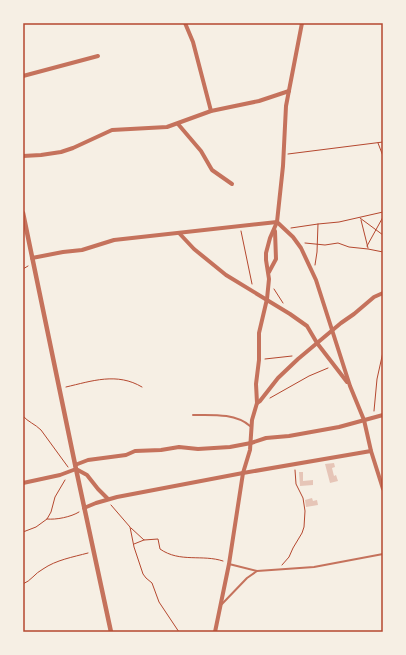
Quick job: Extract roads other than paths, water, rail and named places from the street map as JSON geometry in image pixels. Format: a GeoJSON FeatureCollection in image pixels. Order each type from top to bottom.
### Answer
{"type":"FeatureCollection","features":[{"type":"Feature","properties":{"kind":"street"},"geometry":{"type":"LineString","coordinates":[[185,23],[193,42],[211,111]]}},
{"type":"Feature","properties":{"kind":"street"},"geometry":{"type":"LineString","coordinates":[[259,402],[256,384],[259,360],[259,332],[267,299],[269,279],[266,254],[270,238],[277,222],[284,155],[286,106],[302,23]]}},
{"type":"Feature","properties":{"kind":"street"},"geometry":{"type":"LineString","coordinates":[[23,76],[98,56]]}},
{"type":"Feature","properties":{"kind":"street"},"geometry":{"type":"LineString","coordinates":[[23,156],[61,152],[112,130],[127,128],[158,128],[178,124],[211,111],[259,101],[289,91]]}},
{"type":"Feature","properties":{"kind":"street"},"geometry":{"type":"LineString","coordinates":[[178,124],[201,151],[212,170],[232,184]]}},
{"type":"Feature","properties":{"kind":"street"},"geometry":{"type":"LineString","coordinates":[[23,214],[74,468],[111,632]]}},
{"type":"Feature","properties":{"kind":"street"},"geometry":{"type":"LineString","coordinates":[[32,258],[82,250],[114,240],[277,222],[297,242],[312,271],[350,386],[364,420],[371,451],[383,489]]}},
{"type":"Feature","properties":{"kind":"street"},"geometry":{"type":"LineString","coordinates":[[269,272],[276,259],[275,227]]}},
{"type":"Feature","properties":{"kind":"street"},"geometry":{"type":"LineString","coordinates":[[178,233],[194,249],[226,275],[267,299],[307,326],[317,343],[350,386]]}},
{"type":"Feature","properties":{"kind":"street"},"geometry":{"type":"LineString","coordinates":[[215,632],[229,564],[243,473],[251,443],[253,414],[259,402],[285,371],[332,330],[374,297],[383,293]]}},
{"type":"Feature","properties":{"kind":"street"},"geometry":{"type":"LineString","coordinates":[[23,483],[60,474],[88,460],[126,456],[135,451],[161,450],[179,447],[198,449],[251,443],[266,438],[289,436],[339,427],[383,415]]}},
{"type":"Feature","properties":{"kind":"street"},"geometry":{"type":"LineString","coordinates":[[84,508],[108,499],[243,473],[371,451]]}},
{"type":"Feature","properties":{"kind":"street"},"geometry":{"type":"LineString","coordinates":[[74,468],[87,475],[108,499]]}},
{"type":"Feature","properties":{"kind":"lane"},"geometry":{"type":"LineString","coordinates":[[193,415],[234,417],[251,426]]}},
{"type":"Feature","properties":{"kind":"lane"},"geometry":{"type":"LineString","coordinates":[[229,564],[257,571],[278,570],[314,566],[383,554]]}},
{"type":"Feature","properties":{"kind":"lane"},"geometry":{"type":"LineString","coordinates":[[220,606],[247,578],[257,571]]}}]}
